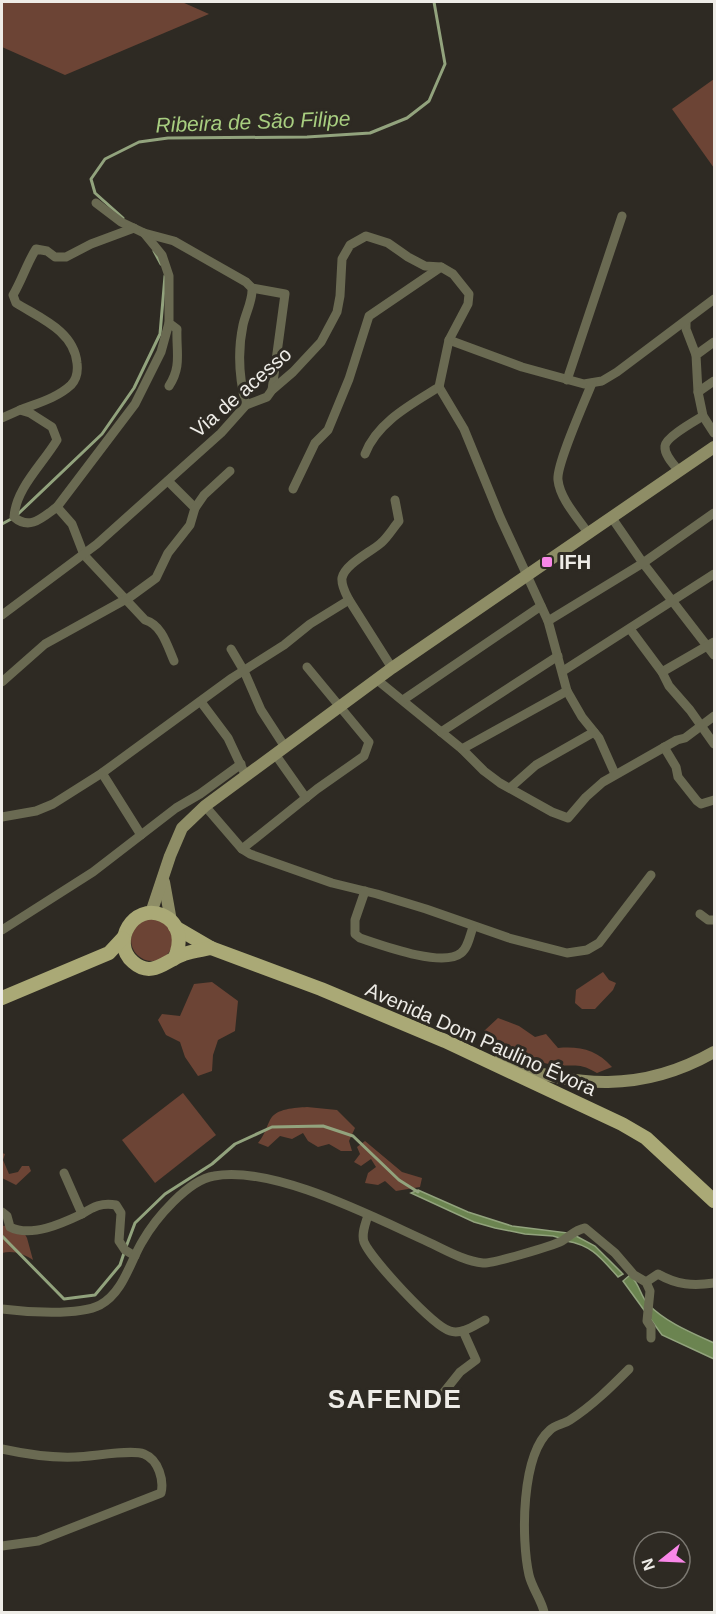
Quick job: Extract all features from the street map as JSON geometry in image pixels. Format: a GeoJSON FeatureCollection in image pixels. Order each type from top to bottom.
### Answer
{"type":"FeatureCollection","features":[{"type":"Feature","properties":{"kind":"main road"},"geometry":{"type":"LineString","coordinates":[[174,959],[180,942],[173,924],[160,914],[151,913],[136,918],[125,930],[123,938],[127,955],[133,962],[150,969],[159,968],[184,954],[211,948]]}},
{"type":"Feature","properties":{"kind":"main road","name":"Avenida Dom Paulino Évora"},"geometry":{"type":"LineString","coordinates":[[173,924],[211,948],[321,989],[445,1041],[622,1124],[646,1138],[714,1201]]}},
{"type":"Feature","properties":{"kind":"main road"},"geometry":{"type":"LineString","coordinates":[[2,998],[109,953],[123,938]]}},
{"type":"Feature","properties":{"kind":"main road"},"geometry":{"type":"LineString","coordinates":[[109,953],[127,955]]}},
{"type":"Feature","properties":{"kind":"street"},"geometry":{"type":"LineString","coordinates":[[96,203],[121,222],[144,233],[174,241],[238,277],[252,288],[285,294],[272,390]]}},
{"type":"Feature","properties":{"kind":"street"},"geometry":{"type":"LineString","coordinates":[[567,380],[622,216]]}},
{"type":"Feature","properties":{"kind":"street"},"geometry":{"type":"LineString","coordinates":[[2,418],[54,396],[72,383],[78,373],[74,348],[63,332],[16,303],[13,295],[36,249],[47,251],[55,257],[66,257],[91,244],[134,228]]}},
{"type":"Feature","properties":{"kind":"street"},"geometry":{"type":"LineString","coordinates":[[20,410],[30,413],[52,427],[57,440],[25,485],[15,504],[14,518],[20,523],[33,524],[57,507],[135,404],[161,352],[169,323],[169,276],[162,255],[144,233]]}},
{"type":"Feature","properties":{"kind":"street","name":"Via de acesso"},"geometry":{"type":"LineString","coordinates":[[2,615],[84,555],[221,433],[246,405],[267,398],[272,390],[293,372],[321,342],[337,312],[342,259],[350,245],[366,236],[388,243],[424,266],[441,267],[453,274],[469,294],[468,304],[448,339],[439,387]]}},
{"type":"Feature","properties":{"kind":"street"},"geometry":{"type":"LineString","coordinates":[[293,489],[315,443],[328,430],[349,379],[369,316],[441,267]]}},
{"type":"Feature","properties":{"kind":"street"},"geometry":{"type":"LineString","coordinates":[[246,405],[238,357],[243,325],[253,295],[252,288]]}},
{"type":"Feature","properties":{"kind":"street"},"geometry":{"type":"LineString","coordinates":[[448,339],[522,367],[567,380],[592,383],[602,381],[617,372],[714,299]]}},
{"type":"Feature","properties":{"kind":"street"},"geometry":{"type":"LineString","coordinates":[[686,321],[686,329],[696,355],[698,392],[703,416],[714,433]]}},
{"type":"Feature","properties":{"kind":"street"},"geometry":{"type":"LineString","coordinates":[[169,323],[177,329],[178,362],[176,374],[169,386]]}},
{"type":"Feature","properties":{"kind":"street"},"geometry":{"type":"LineString","coordinates":[[696,355],[714,342]]}},
{"type":"Feature","properties":{"kind":"street"},"geometry":{"type":"LineString","coordinates":[[698,392],[714,381]]}},
{"type":"Feature","properties":{"kind":"street"},"geometry":{"type":"LineString","coordinates":[[588,533],[561,492],[557,479],[560,464],[592,383]]}},
{"type":"Feature","properties":{"kind":"street"},"geometry":{"type":"LineString","coordinates":[[365,454],[370,441],[386,424],[439,387],[464,429],[526,577],[548,621],[567,691],[582,717],[599,738],[615,774]]}},
{"type":"Feature","properties":{"kind":"street"},"geometry":{"type":"LineString","coordinates":[[678,471],[667,455],[665,446],[668,440],[703,416]]}},
{"type":"Feature","properties":{"kind":"street"},"geometry":{"type":"LineString","coordinates":[[2,930],[93,872],[184,803],[280,750],[376,679],[714,447]]}},
{"type":"Feature","properties":{"kind":"street"},"geometry":{"type":"LineString","coordinates":[[2,682],[45,644],[125,600],[156,578],[168,553],[190,525],[195,508],[204,495],[230,471]]}},
{"type":"Feature","properties":{"kind":"street"},"geometry":{"type":"LineString","coordinates":[[168,481],[195,508]]}},
{"type":"Feature","properties":{"kind":"street"},"geometry":{"type":"LineString","coordinates":[[392,668],[349,600],[343,588],[342,577],[347,569],[382,543],[399,520],[395,500]]}},
{"type":"Feature","properties":{"kind":"street"},"geometry":{"type":"LineString","coordinates":[[57,507],[72,524],[84,555],[145,620],[154,623],[174,661]]}},
{"type":"Feature","properties":{"kind":"street"},"geometry":{"type":"LineString","coordinates":[[548,621],[643,563],[714,513]]}},
{"type":"Feature","properties":{"kind":"street"},"geometry":{"type":"LineString","coordinates":[[612,518],[673,602],[711,645],[714,655]]}},
{"type":"Feature","properties":{"kind":"street"},"geometry":{"type":"LineString","coordinates":[[563,671],[714,574]]}},
{"type":"Feature","properties":{"kind":"street"},"geometry":{"type":"LineString","coordinates":[[2,818],[36,811],[53,804],[102,773],[329,611],[349,600]]}},
{"type":"Feature","properties":{"kind":"street"},"geometry":{"type":"LineString","coordinates":[[403,700],[541,606]]}},
{"type":"Feature","properties":{"kind":"street"},"geometry":{"type":"LineString","coordinates":[[630,628],[662,672],[669,686],[690,710],[714,744]]}},
{"type":"Feature","properties":{"kind":"street"},"geometry":{"type":"LineString","coordinates":[[662,672],[711,645]]}},
{"type":"Feature","properties":{"kind":"street"},"geometry":{"type":"LineString","coordinates":[[231,650],[244,671],[280,750],[306,798]]}},
{"type":"Feature","properties":{"kind":"street"},"geometry":{"type":"LineString","coordinates":[[441,732],[558,656]]}},
{"type":"Feature","properties":{"kind":"street"},"geometry":{"type":"LineString","coordinates":[[242,849],[364,756],[368,749],[369,742],[307,667]]}},
{"type":"Feature","properties":{"kind":"street"},"geometry":{"type":"LineString","coordinates":[[376,679],[462,749],[484,771],[552,812],[568,818],[586,797],[615,774],[677,740],[685,738],[714,716]]}},
{"type":"Feature","properties":{"kind":"street"},"geometry":{"type":"LineString","coordinates":[[462,749],[567,691]]}},
{"type":"Feature","properties":{"kind":"street"},"geometry":{"type":"LineString","coordinates":[[201,702],[228,738],[243,769]]}},
{"type":"Feature","properties":{"kind":"street"},"geometry":{"type":"LineString","coordinates":[[510,788],[536,765],[594,732]]}},
{"type":"Feature","properties":{"kind":"street"},"geometry":{"type":"LineString","coordinates":[[664,747],[676,767],[678,777],[697,801],[701,804],[714,800]]}},
{"type":"Feature","properties":{"kind":"street"},"geometry":{"type":"LineString","coordinates":[[151,913],[182,828],[243,769]]}},
{"type":"Feature","properties":{"kind":"street"},"geometry":{"type":"LineString","coordinates":[[102,773],[141,835]]}},
{"type":"Feature","properties":{"kind":"street"},"geometry":{"type":"LineString","coordinates":[[205,806],[242,849],[250,854],[332,883],[426,909],[473,927],[567,952],[587,950],[599,943],[651,875]]}},
{"type":"Feature","properties":{"kind":"street"},"geometry":{"type":"LineString","coordinates":[[163,881],[173,924]]}},
{"type":"Feature","properties":{"kind":"street"},"geometry":{"type":"LineString","coordinates":[[365,891],[354,928],[355,934],[360,938],[427,957],[454,957],[465,949],[473,927]]}},
{"type":"Feature","properties":{"kind":"street"},"geometry":{"type":"LineString","coordinates":[[700,914],[708,920],[714,920]]}},
{"type":"Feature","properties":{"kind":"street"},"geometry":{"type":"LineString","coordinates":[[445,1041],[535,1073],[601,1083],[638,1081],[664,1075],[694,1064],[714,1053]]}},
{"type":"Feature","properties":{"kind":"street"},"geometry":{"type":"LineString","coordinates":[[64,1173],[82,1214]]}},
{"type":"Feature","properties":{"kind":"street"},"geometry":{"type":"LineString","coordinates":[[2,1309],[62,1312],[98,1306],[111,1298],[142,1242],[159,1217],[183,1192],[213,1176],[250,1175],[291,1184],[456,1254],[485,1264],[551,1245],[564,1240],[576,1230],[585,1228],[615,1253],[634,1275],[648,1286]]}},
{"type":"Feature","properties":{"kind":"street"},"geometry":{"type":"LineString","coordinates":[[2,1212],[7,1216],[10,1227],[35,1230],[63,1223],[93,1207],[107,1203],[116,1205],[121,1213],[119,1241],[125,1250],[135,1256]]}},
{"type":"Feature","properties":{"kind":"street"},"geometry":{"type":"LineString","coordinates":[[368,1215],[362,1234],[367,1248],[410,1298],[437,1323],[448,1331],[463,1331],[485,1320]]}},
{"type":"Feature","properties":{"kind":"street"},"geometry":{"type":"LineString","coordinates":[[651,1338],[651,1327],[647,1321],[648,1286],[658,1274],[671,1282],[683,1284],[697,1286],[714,1283]]}},
{"type":"Feature","properties":{"kind":"street"},"geometry":{"type":"LineString","coordinates":[[444,1392],[460,1372],[476,1360],[463,1331]]}},
{"type":"Feature","properties":{"kind":"street"},"geometry":{"type":"LineString","coordinates":[[544,1612],[529,1575],[524,1528],[527,1485],[535,1451],[550,1429],[569,1421],[598,1399],[629,1370]]}},
{"type":"Feature","properties":{"kind":"street"},"geometry":{"type":"LineString","coordinates":[[2,1449],[72,1458],[145,1454],[153,1461],[164,1483],[161,1493],[132,1506],[38,1541],[2,1546]]}},
{"type":"Feature","properties":{"kind":"shaded area"},"geometry":{"type":"Polygon","coordinates":[[[2,2],[182,2],[209,14],[65,75],[2,47],[2,2]]]}},
{"type":"Feature","properties":{"kind":"shaded area"},"geometry":{"type":"Polygon","coordinates":[[[714,79],[714,168],[672,109],[714,79]]]}},
{"type":"Feature","properties":{"kind":"shaded area"},"geometry":{"type":"Polygon","coordinates":[[[152,919],[160,920],[167,925],[172,932],[172,948],[167,955],[160,960],[152,961],[144,960],[137,955],[132,948],[131,940],[132,932],[137,925],[144,920],[152,919]]]}},
{"type":"Feature","properties":{"kind":"shaded area"},"geometry":{"type":"Polygon","coordinates":[[[603,972],[609,980],[616,983],[613,990],[595,1009],[582,1009],[575,1003],[576,990],[603,972]]]}},
{"type":"Feature","properties":{"kind":"shaded area"},"geometry":{"type":"Polygon","coordinates":[[[212,982],[238,1001],[235,1031],[218,1040],[213,1055],[212,1071],[198,1076],[185,1057],[180,1042],[166,1035],[158,1020],[162,1014],[180,1016],[194,984],[212,982]]]}},
{"type":"Feature","properties":{"kind":"shaded area"},"geometry":{"type":"Polygon","coordinates":[[[498,1018],[519,1026],[535,1037],[546,1034],[558,1048],[588,1050],[612,1067],[597,1073],[581,1066],[549,1064],[515,1054],[493,1043],[484,1031],[498,1018]]]}},
{"type":"Feature","properties":{"kind":"shaded area"},"geometry":{"type":"Polygon","coordinates":[[[183,1093],[216,1135],[155,1183],[122,1140],[183,1093]]]}},
{"type":"Feature","properties":{"kind":"shaded area"},"geometry":{"type":"Polygon","coordinates":[[[307,1107],[337,1110],[355,1128],[349,1141],[352,1151],[341,1151],[329,1144],[318,1147],[308,1141],[303,1133],[292,1139],[280,1136],[268,1147],[258,1143],[270,1120],[277,1113],[286,1109],[307,1107]]]}},
{"type":"Feature","properties":{"kind":"shaded area"},"geometry":{"type":"Polygon","coordinates":[[[365,1141],[402,1172],[422,1178],[420,1187],[396,1191],[385,1181],[378,1185],[365,1183],[368,1173],[376,1167],[371,1159],[361,1166],[354,1162],[360,1154],[357,1147],[365,1141]]]}},
{"type":"Feature","properties":{"kind":"shaded area"},"geometry":{"type":"Polygon","coordinates":[[[2,1153],[5,1154],[3,1160],[9,1174],[18,1172],[22,1166],[29,1166],[31,1171],[16,1185],[2,1178],[2,1153]]]}},
{"type":"Feature","properties":{"kind":"shaded area"},"geometry":{"type":"Polygon","coordinates":[[[418,1190],[468,1212],[512,1226],[568,1233],[563,1239],[525,1234],[474,1222],[411,1193],[418,1190]]]}},
{"type":"Feature","properties":{"kind":"shaded area"},"geometry":{"type":"Polygon","coordinates":[[[10,1225],[22,1229],[33,1260],[18,1253],[2,1253],[2,1226],[10,1225]]]}},
{"type":"Feature","properties":{"kind":"shaded area"},"geometry":{"type":"Polygon","coordinates":[[[576,1236],[595,1246],[623,1274],[618,1277],[601,1258],[589,1249],[566,1241],[576,1236]]]}},
{"type":"Feature","properties":{"kind":"shaded area"},"geometry":{"type":"Polygon","coordinates":[[[630,1275],[645,1301],[662,1316],[714,1343],[714,1359],[662,1335],[623,1281],[630,1275]]]}},
{"type":"Feature","properties":{"kind":"waterway","name":"Ribeira de São Filipe"},"geometry":{"type":"LineString","coordinates":[[123,218],[95,193],[91,179],[105,159],[139,142],[168,138],[307,137],[370,133],[407,118],[429,101],[445,64],[434,2]]}},
{"type":"Feature","properties":{"kind":"waterway","name":"Ribeira de São Filipe"},"geometry":{"type":"LineString","coordinates":[[154,251],[161,264]]}},
{"type":"Feature","properties":{"kind":"waterway","name":"Ribeira de São Filipe"},"geometry":{"type":"LineString","coordinates":[[18,514],[102,434],[134,388],[160,334],[165,276]]}},
{"type":"Feature","properties":{"kind":"waterway","name":"Ribeira de São Filipe"},"geometry":{"type":"LineString","coordinates":[[2,524],[13,518]]}},
{"type":"Feature","properties":{"kind":"waterway"},"geometry":{"type":"LineString","coordinates":[[126,1247],[135,1223],[165,1194],[212,1164],[235,1144],[272,1127],[323,1126],[353,1136],[399,1180],[418,1192]]}},
{"type":"Feature","properties":{"kind":"waterway"},"geometry":{"type":"LineString","coordinates":[[2,1236],[64,1299],[95,1295],[120,1265],[124,1253]]}},
{"type":"Feature","properties":{"kind":"place","name":"IFH"},"geometry":{"type":"Point","coordinates":[547,562]}},
{"type":"Feature","properties":{"kind":"district","name":"SAFENDE"},"geometry":{"type":"Point","coordinates":[395,1399]}}]}
